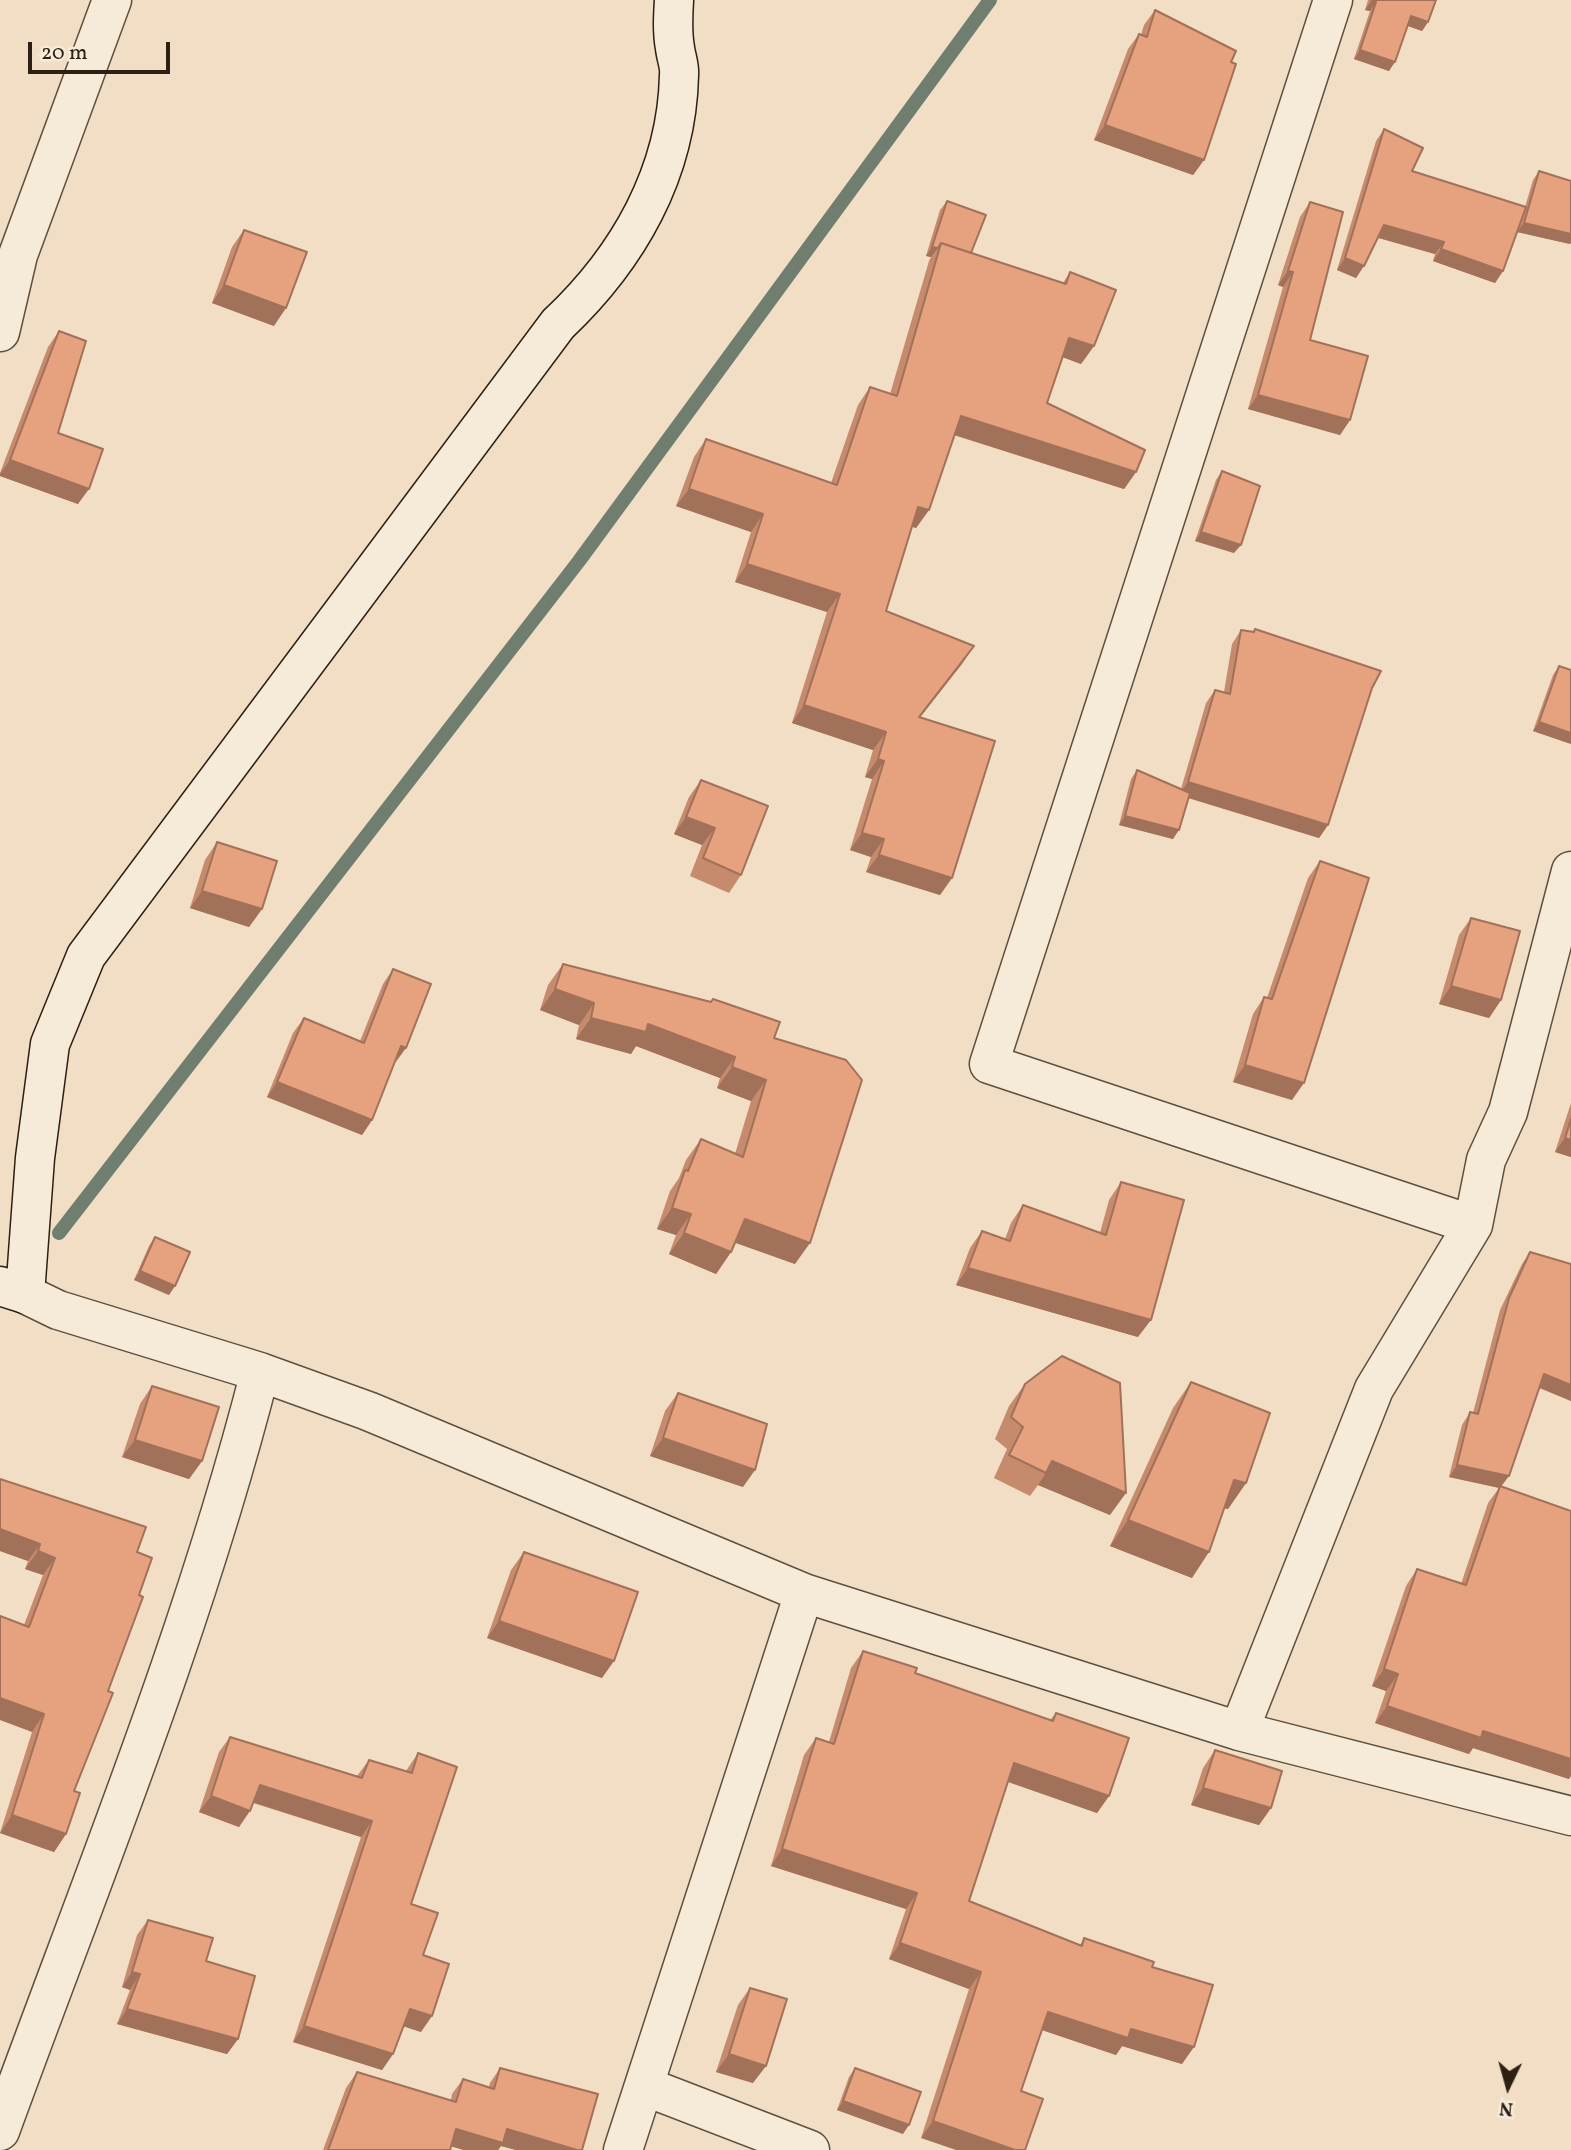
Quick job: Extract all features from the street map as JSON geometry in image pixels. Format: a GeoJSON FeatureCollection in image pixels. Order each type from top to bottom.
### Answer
{"type":"FeatureCollection","features":[{"type":"Feature","properties":{"kind":"street"},"geometry":{"type":"LineString","coordinates":[[0,332],[18,255],[112,0]]}},
{"type":"Feature","properties":{"kind":"street"},"geometry":{"type":"LineString","coordinates":[[674,0],[674,46],[680,71],[669,147],[642,218],[619,257],[591,293],[550,335],[86,956],[50,1044],[35,1158],[13,1290],[58,1310],[260,1372],[368,1410],[804,1593],[1238,1731],[1571,1816]]}},
{"type":"Feature","properties":{"kind":"street"},"geometry":{"type":"LineString","coordinates":[[1333,0],[989,1064],[1473,1225]]}},
{"type":"Feature","properties":{"kind":"street"},"geometry":{"type":"LineString","coordinates":[[1238,1731],[1374,1390],[1473,1225],[1486,1160],[1507,1112],[1571,871]]}},
{"type":"Feature","properties":{"kind":"street"},"geometry":{"type":"LineString","coordinates":[[0,2132],[148,1724],[233,1478],[260,1372]]}},
{"type":"Feature","properties":{"kind":"street"},"geometry":{"type":"LineString","coordinates":[[623,2150],[804,1593]]}},
{"type":"Feature","properties":{"kind":"street"},"geometry":{"type":"LineString","coordinates":[[644,2086],[810,2150]]}},
{"type":"Feature","properties":{"kind":"building"},"geometry":{"type":"Polygon","coordinates":[[[1372,0],[1436,0],[1428,22],[1411,16],[1395,62],[1360,50],[1376,2],[1372,0]]]}},
{"type":"Feature","properties":{"kind":"building"},"geometry":{"type":"Polygon","coordinates":[[[1155,10],[1236,51],[1231,62],[1236,64],[1204,160],[1105,125],[1139,34],[1147,37],[1155,10]]]}},
{"type":"Feature","properties":{"kind":"building"},"geometry":{"type":"Polygon","coordinates":[[[1384,129],[1423,148],[1412,171],[1526,207],[1503,271],[1441,249],[1444,242],[1384,225],[1364,266],[1345,258],[1384,129]]]}},
{"type":"Feature","properties":{"kind":"building"},"geometry":{"type":"Polygon","coordinates":[[[1539,171],[1571,181],[1571,234],[1524,223],[1539,171]]]}},
{"type":"Feature","properties":{"kind":"building"},"geometry":{"type":"Polygon","coordinates":[[[947,201],[986,215],[971,253],[941,243],[938,248],[932,247],[947,201]]]}},
{"type":"Feature","properties":{"kind":"building"},"geometry":{"type":"Polygon","coordinates":[[[1310,202],[1343,212],[1310,340],[1368,356],[1350,420],[1258,395],[1293,272],[1288,271],[1310,202]]]}},
{"type":"Feature","properties":{"kind":"building"},"geometry":{"type":"Polygon","coordinates":[[[244,230],[307,252],[286,308],[224,285],[244,230]]]}},
{"type":"Feature","properties":{"kind":"building"},"geometry":{"type":"Polygon","coordinates":[[[941,243],[1066,284],[1070,272],[1116,290],[1094,346],[1069,338],[1047,403],[1145,450],[1136,472],[961,416],[929,510],[918,507],[886,611],[974,646],[919,717],[995,741],[952,878],[879,855],[884,839],[862,833],[884,761],[878,759],[886,732],[804,705],[840,594],[747,564],[763,514],[689,489],[706,439],[837,485],[870,387],[897,396],[941,243]]]}},
{"type":"Feature","properties":{"kind":"building"},"geometry":{"type":"Polygon","coordinates":[[[59,331],[86,341],[58,433],[103,449],[89,489],[10,460],[59,331]]]}},
{"type":"Feature","properties":{"kind":"building"},"geometry":{"type":"Polygon","coordinates":[[[1222,471],[1260,486],[1241,545],[1201,532],[1222,471]]]}},
{"type":"Feature","properties":{"kind":"building"},"geometry":{"type":"Polygon","coordinates":[[[1255,629],[1381,671],[1372,688],[1328,825],[1188,782],[1215,690],[1230,694],[1241,630],[1254,632],[1255,629]]]}},
{"type":"Feature","properties":{"kind":"building"},"geometry":{"type":"Polygon","coordinates":[[[1559,666],[1571,670],[1571,733],[1539,722],[1559,666]]]}},
{"type":"Feature","properties":{"kind":"building"},"geometry":{"type":"Polygon","coordinates":[[[1137,770],[1190,793],[1179,830],[1125,816],[1137,770]]]}},
{"type":"Feature","properties":{"kind":"building"},"geometry":{"type":"Polygon","coordinates":[[[701,780],[768,806],[741,875],[703,858],[715,828],[686,817],[701,780]]]}},
{"type":"Feature","properties":{"kind":"building"},"geometry":{"type":"Polygon","coordinates":[[[217,842],[277,861],[262,909],[202,891],[217,842]]]}},
{"type":"Feature","properties":{"kind":"building"},"geometry":{"type":"Polygon","coordinates":[[[1320,861],[1369,878],[1304,1083],[1245,1065],[1264,997],[1272,999],[1320,861]]]}},
{"type":"Feature","properties":{"kind":"building"},"geometry":{"type":"Polygon","coordinates":[[[1471,918],[1520,931],[1501,1000],[1451,986],[1471,918]]]}},
{"type":"Feature","properties":{"kind":"building"},"geometry":{"type":"Polygon","coordinates":[[[563,964],[711,1002],[713,999],[780,1022],[774,1038],[846,1060],[862,1080],[810,1243],[745,1219],[731,1252],[684,1233],[691,1214],[672,1208],[685,1170],[688,1171],[701,1139],[743,1157],[766,1080],[732,1067],[735,1057],[648,1024],[646,1032],[591,1018],[594,1003],[555,989],[563,964]]]}},
{"type":"Feature","properties":{"kind":"building"},"geometry":{"type":"Polygon","coordinates":[[[393,969],[431,984],[406,1048],[401,1046],[372,1120],[277,1082],[304,1018],[364,1043],[393,969]]]}},
{"type":"Feature","properties":{"kind":"building"},"geometry":{"type":"Polygon","coordinates":[[[1571,1119],[1571,1140],[1565,1138],[1571,1119]]]}},
{"type":"Feature","properties":{"kind":"building"},"geometry":{"type":"Polygon","coordinates":[[[1121,1182],[1184,1200],[1151,1320],[968,1268],[982,1231],[1010,1241],[1023,1205],[1106,1235],[1121,1182]]]}},
{"type":"Feature","properties":{"kind":"building"},"geometry":{"type":"Polygon","coordinates":[[[155,1237],[190,1252],[175,1286],[140,1271],[155,1237]]]}},
{"type":"Feature","properties":{"kind":"building"},"geometry":{"type":"Polygon","coordinates":[[[1530,1252],[1571,1264],[1571,1385],[1544,1374],[1509,1476],[1457,1465],[1470,1412],[1478,1414],[1509,1298],[1530,1252]]]}},
{"type":"Feature","properties":{"kind":"building"},"geometry":{"type":"Polygon","coordinates":[[[1062,1356],[1120,1383],[1126,1493],[1052,1461],[1046,1473],[1009,1455],[1023,1427],[1011,1417],[1025,1384],[1062,1356]]]}},
{"type":"Feature","properties":{"kind":"building"},"geometry":{"type":"Polygon","coordinates":[[[1191,1382],[1270,1413],[1246,1483],[1234,1480],[1209,1552],[1128,1520],[1191,1382]]]}},
{"type":"Feature","properties":{"kind":"building"},"geometry":{"type":"Polygon","coordinates":[[[152,1386],[219,1407],[202,1461],[135,1440],[152,1386]]]}},
{"type":"Feature","properties":{"kind":"building"},"geometry":{"type":"Polygon","coordinates":[[[678,1393],[767,1424],[755,1470],[663,1438],[678,1393]]]}},
{"type":"Feature","properties":{"kind":"building"},"geometry":{"type":"Polygon","coordinates":[[[0,1479],[146,1527],[137,1552],[152,1558],[139,1595],[143,1597],[108,1691],[113,1693],[74,1791],[80,1793],[66,1834],[12,1815],[44,1714],[0,1698],[0,1616],[29,1627],[55,1558],[38,1551],[40,1544],[0,1529],[0,1479]]]}},
{"type":"Feature","properties":{"kind":"building"},"geometry":{"type":"Polygon","coordinates":[[[1500,1486],[1571,1511],[1571,1759],[1483,1731],[1481,1738],[1387,1706],[1398,1674],[1384,1669],[1417,1569],[1466,1585],[1500,1486]]]}},
{"type":"Feature","properties":{"kind":"building"},"geometry":{"type":"Polygon","coordinates":[[[524,1552],[638,1592],[614,1661],[499,1621],[524,1552]]]}},
{"type":"Feature","properties":{"kind":"building"},"geometry":{"type":"Polygon","coordinates":[[[863,1651],[917,1668],[915,1673],[1053,1721],[1056,1713],[1129,1738],[1109,1796],[1014,1763],[969,1901],[1082,1946],[1084,1938],[1154,1962],[1152,1967],[1213,1985],[1194,2047],[1131,2029],[1128,2038],[1048,2012],[1021,2091],[1043,2099],[1025,2150],[1015,2150],[933,2121],[981,1972],[900,1943],[917,1893],[782,1849],[816,1738],[834,1744],[863,1651]]]}},
{"type":"Feature","properties":{"kind":"building"},"geometry":{"type":"Polygon","coordinates":[[[230,1737],[362,1778],[369,1760],[412,1773],[418,1753],[457,1767],[411,1904],[438,1913],[423,1955],[449,1964],[432,2016],[410,2009],[393,2054],[304,2026],[372,1821],[260,1785],[250,1811],[211,1796],[230,1737]]]}},
{"type":"Feature","properties":{"kind":"building"},"geometry":{"type":"Polygon","coordinates":[[[1215,1750],[1282,1771],[1271,1808],[1203,1788],[1215,1750]]]}},
{"type":"Feature","properties":{"kind":"building"},"geometry":{"type":"Polygon","coordinates":[[[148,1920],[213,1938],[206,1961],[255,1976],[238,2039],[127,2009],[140,1974],[132,1972],[148,1920]]]}},
{"type":"Feature","properties":{"kind":"building"},"geometry":{"type":"Polygon","coordinates":[[[750,1988],[787,1999],[766,2066],[729,2054],[750,1988]]]}},
{"type":"Feature","properties":{"kind":"building"},"geometry":{"type":"Polygon","coordinates":[[[500,2068],[598,2094],[582,2150],[507,2129],[503,2143],[456,2129],[450,2150],[328,2150],[357,2072],[456,2102],[463,2079],[494,2089],[500,2068]]]}},
{"type":"Feature","properties":{"kind":"building"},"geometry":{"type":"Polygon","coordinates":[[[855,2068],[921,2092],[909,2125],[843,2101],[855,2068]]]}},
{"type":"Feature","properties":{"kind":"waterway"},"geometry":{"type":"LineString","coordinates":[[59,1233],[579,561],[990,0]]}}]}
